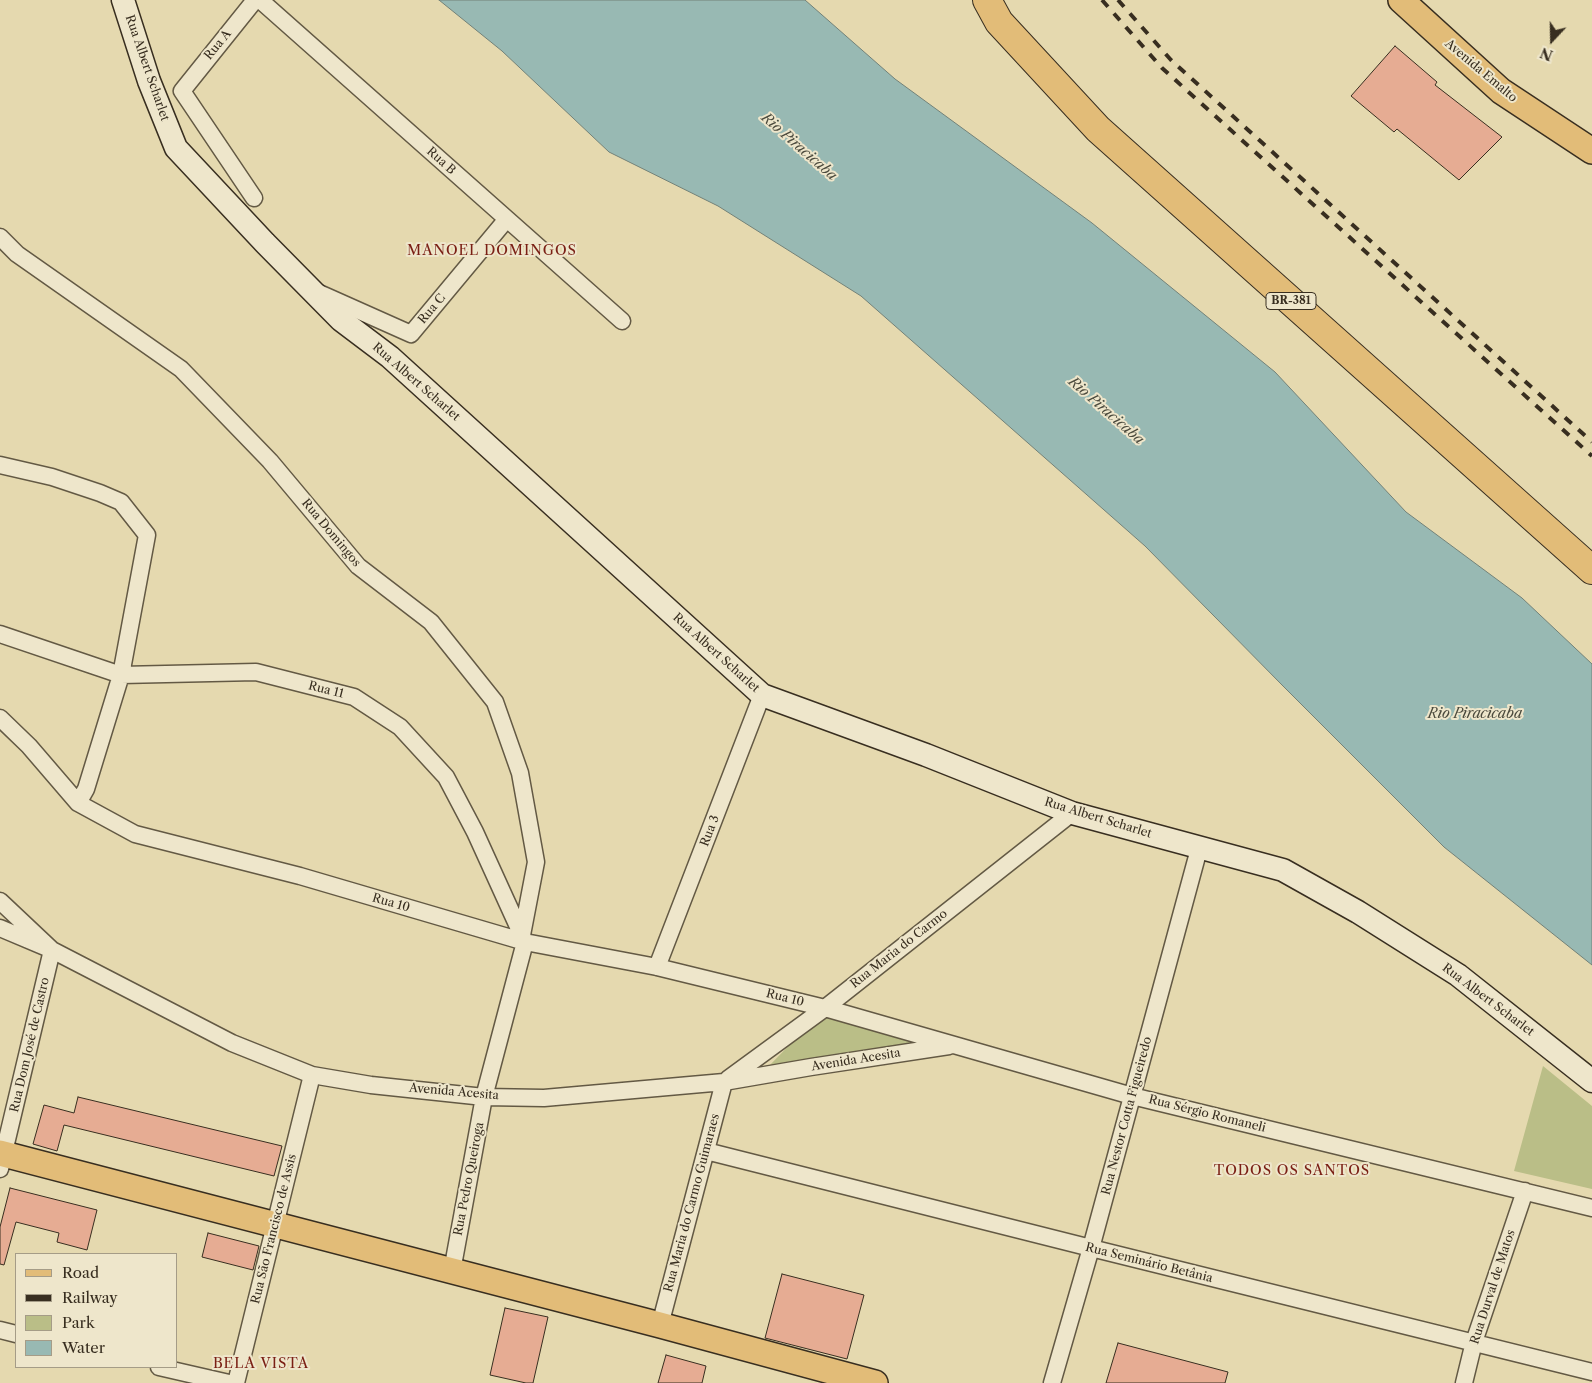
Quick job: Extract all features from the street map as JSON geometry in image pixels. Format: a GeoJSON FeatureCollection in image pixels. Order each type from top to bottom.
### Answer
{"type":"FeatureCollection","features":[{"type":"Feature","properties":{"kind":"highway","name":"BR-381"},"geometry":{"type":"LineString","coordinates":[[987,0],[999,22],[1098,128],[1592,570]]}},
{"type":"Feature","properties":{"kind":"main road","name":"Rua Albert Scharlet"},"geometry":{"type":"LineString","coordinates":[[124,0],[149,81],[176,148],[308,288],[341,320],[390,357],[762,694],[926,755],[1072,813],[1199,849],[1283,870],[1358,912],[1458,975],[1592,1081]]}},
{"type":"Feature","properties":{"kind":"main road","name":"Avenida Emalto"},"geometry":{"type":"LineString","coordinates":[[1401,0],[1501,90],[1592,151]]}},
{"type":"Feature","properties":{"kind":"main road"},"geometry":{"type":"LineString","coordinates":[[1,1159],[275,1224],[876,1383]]}},
{"type":"Feature","properties":{"kind":"street","name":"Rua A"},"geometry":{"type":"LineString","coordinates":[[254,0],[182,91],[254,198]]}},
{"type":"Feature","properties":{"kind":"street","name":"Rua B"},"geometry":{"type":"LineString","coordinates":[[260,0],[622,321]]}},
{"type":"Feature","properties":{"kind":"street","name":"Rua C"},"geometry":{"type":"LineString","coordinates":[[308,288],[411,334],[506,220]]}},
{"type":"Feature","properties":{"kind":"street","name":"Rua Domingos"},"geometry":{"type":"LineString","coordinates":[[0,237],[17,254],[181,369],[270,461],[358,566],[431,622],[495,702],[520,773],[536,862],[524,939]]}},
{"type":"Feature","properties":{"kind":"street"},"geometry":{"type":"LineString","coordinates":[[0,465],[52,477],[121,502],[147,535],[121,675],[86,789],[78,803]]}},
{"type":"Feature","properties":{"kind":"street","name":"Rua 11"},"geometry":{"type":"LineString","coordinates":[[0,634],[121,675],[256,672],[354,697],[400,727],[446,777],[475,832],[524,939]]}},
{"type":"Feature","properties":{"kind":"street","name":"Rua 3"},"geometry":{"type":"LineString","coordinates":[[657,967],[762,694]]}},
{"type":"Feature","properties":{"kind":"street","name":"Rua 10"},"geometry":{"type":"LineString","coordinates":[[0,718],[29,746],[78,803],[135,834],[300,876],[524,939],[657,967],[825,1008]]}},
{"type":"Feature","properties":{"kind":"street","name":"Rua Maria do Carmo"},"geometry":{"type":"LineString","coordinates":[[724,1082],[825,1008],[1072,813]]}},
{"type":"Feature","properties":{"kind":"street","name":"Rua Nestor Cotta Figueiredo"},"geometry":{"type":"LineString","coordinates":[[1052,1383],[1091,1248],[1199,849]]}},
{"type":"Feature","properties":{"kind":"street","name":"Avenida Acesita"},"geometry":{"type":"LineString","coordinates":[[0,901],[52,950],[232,1043],[312,1075],[371,1085],[484,1096],[544,1098],[724,1082],[954,1046]]}},
{"type":"Feature","properties":{"kind":"street"},"geometry":{"type":"LineString","coordinates":[[0,928],[52,950]]}},
{"type":"Feature","properties":{"kind":"street","name":"Rua Pedro Queiroga"},"geometry":{"type":"LineString","coordinates":[[452,1271],[484,1096],[524,939]]}},
{"type":"Feature","properties":{"kind":"street","name":"Rua Dom José de Castro"},"geometry":{"type":"LineString","coordinates":[[1,1159],[52,950]]}},
{"type":"Feature","properties":{"kind":"street","name":"Rua Sérgio Romaneli"},"geometry":{"type":"LineString","coordinates":[[825,1008],[1132,1096],[1592,1208]]}},
{"type":"Feature","properties":{"kind":"street","name":"Rua São Francisco de Assis"},"geometry":{"type":"LineString","coordinates":[[236,1383],[312,1075]]}},
{"type":"Feature","properties":{"kind":"street","name":"Rua Maria do Carmo Guimaraes"},"geometry":{"type":"LineString","coordinates":[[660,1325],[724,1082]]}},
{"type":"Feature","properties":{"kind":"street","name":"Rua Seminário Betânia"},"geometry":{"type":"LineString","coordinates":[[706,1151],[1592,1372]]}},
{"type":"Feature","properties":{"kind":"street","name":"Rua Durval de Matos"},"geometry":{"type":"LineString","coordinates":[[1464,1383],[1474,1342],[1525,1192]]}},
{"type":"Feature","properties":{"kind":"street"},"geometry":{"type":"LineString","coordinates":[[0,1330],[15,1334]]}},
{"type":"Feature","properties":{"kind":"street"},"geometry":{"type":"LineString","coordinates":[[163,1368],[230,1383]]}},
{"type":"Feature","properties":{"kind":"green space"},"geometry":{"type":"Polygon","coordinates":[[[833,1015],[920,1043],[769,1066],[803,1031],[833,1015]]]}},
{"type":"Feature","properties":{"kind":"green space"},"geometry":{"type":"Polygon","coordinates":[[[1543,1066],[1592,1106],[1592,1189],[1514,1171],[1543,1066]]]}},
{"type":"Feature","properties":{"kind":"water","name":"Rio Piracicaba"},"geometry":{"type":"Polygon","coordinates":[[[439,0],[805,0],[895,79],[1092,223],[1275,372],[1406,512],[1522,598],[1592,664],[1592,965],[1444,847],[1145,546],[861,296],[718,206],[609,152],[502,51],[439,0]]]}},
{"type":"Feature","properties":{"kind":"building"},"geometry":{"type":"Polygon","coordinates":[[[1395,46],[1437,82],[1435,85],[1502,137],[1459,180],[1397,129],[1394,132],[1351,96],[1395,46]]]}},
{"type":"Feature","properties":{"kind":"building"},"geometry":{"type":"Polygon","coordinates":[[[78,1097],[282,1146],[274,1176],[64,1125],[57,1151],[33,1144],[44,1105],[74,1113],[78,1097]]]}},
{"type":"Feature","properties":{"kind":"building"},"geometry":{"type":"Polygon","coordinates":[[[10,1188],[97,1210],[87,1250],[57,1242],[59,1233],[16,1222],[4,1265],[0,1264],[0,1227],[10,1188]]]}},
{"type":"Feature","properties":{"kind":"building"},"geometry":{"type":"Polygon","coordinates":[[[208,1233],[259,1246],[253,1270],[202,1257],[208,1233]]]}},
{"type":"Feature","properties":{"kind":"building"},"geometry":{"type":"Polygon","coordinates":[[[782,1274],[864,1295],[847,1359],[765,1338],[782,1274]]]}},
{"type":"Feature","properties":{"kind":"building"},"geometry":{"type":"Polygon","coordinates":[[[505,1308],[548,1317],[533,1383],[490,1375],[505,1308]]]}},
{"type":"Feature","properties":{"kind":"building"},"geometry":{"type":"Polygon","coordinates":[[[1118,1343],[1228,1372],[1225,1383],[1106,1383],[1118,1343]]]}},
{"type":"Feature","properties":{"kind":"building"},"geometry":{"type":"Polygon","coordinates":[[[666,1355],[706,1366],[702,1383],[658,1383],[666,1355]]]}},
{"type":"Feature","properties":{"kind":"railway"},"geometry":{"type":"LineString","coordinates":[[1102,0],[1162,68],[1592,456]]}},
{"type":"Feature","properties":{"kind":"railway"},"geometry":{"type":"LineString","coordinates":[[1118,0],[1171,60],[1592,442]]}},
{"type":"Feature","properties":{"kind":"district","name":"MANOEL DOMINGOS"},"geometry":{"type":"Point","coordinates":[492,251]}},
{"type":"Feature","properties":{"kind":"district","name":"TODOS OS SANTOS"},"geometry":{"type":"Point","coordinates":[1292,1171]}},
{"type":"Feature","properties":{"kind":"district","name":"BELA VISTA"},"geometry":{"type":"Point","coordinates":[261,1364]}}]}
